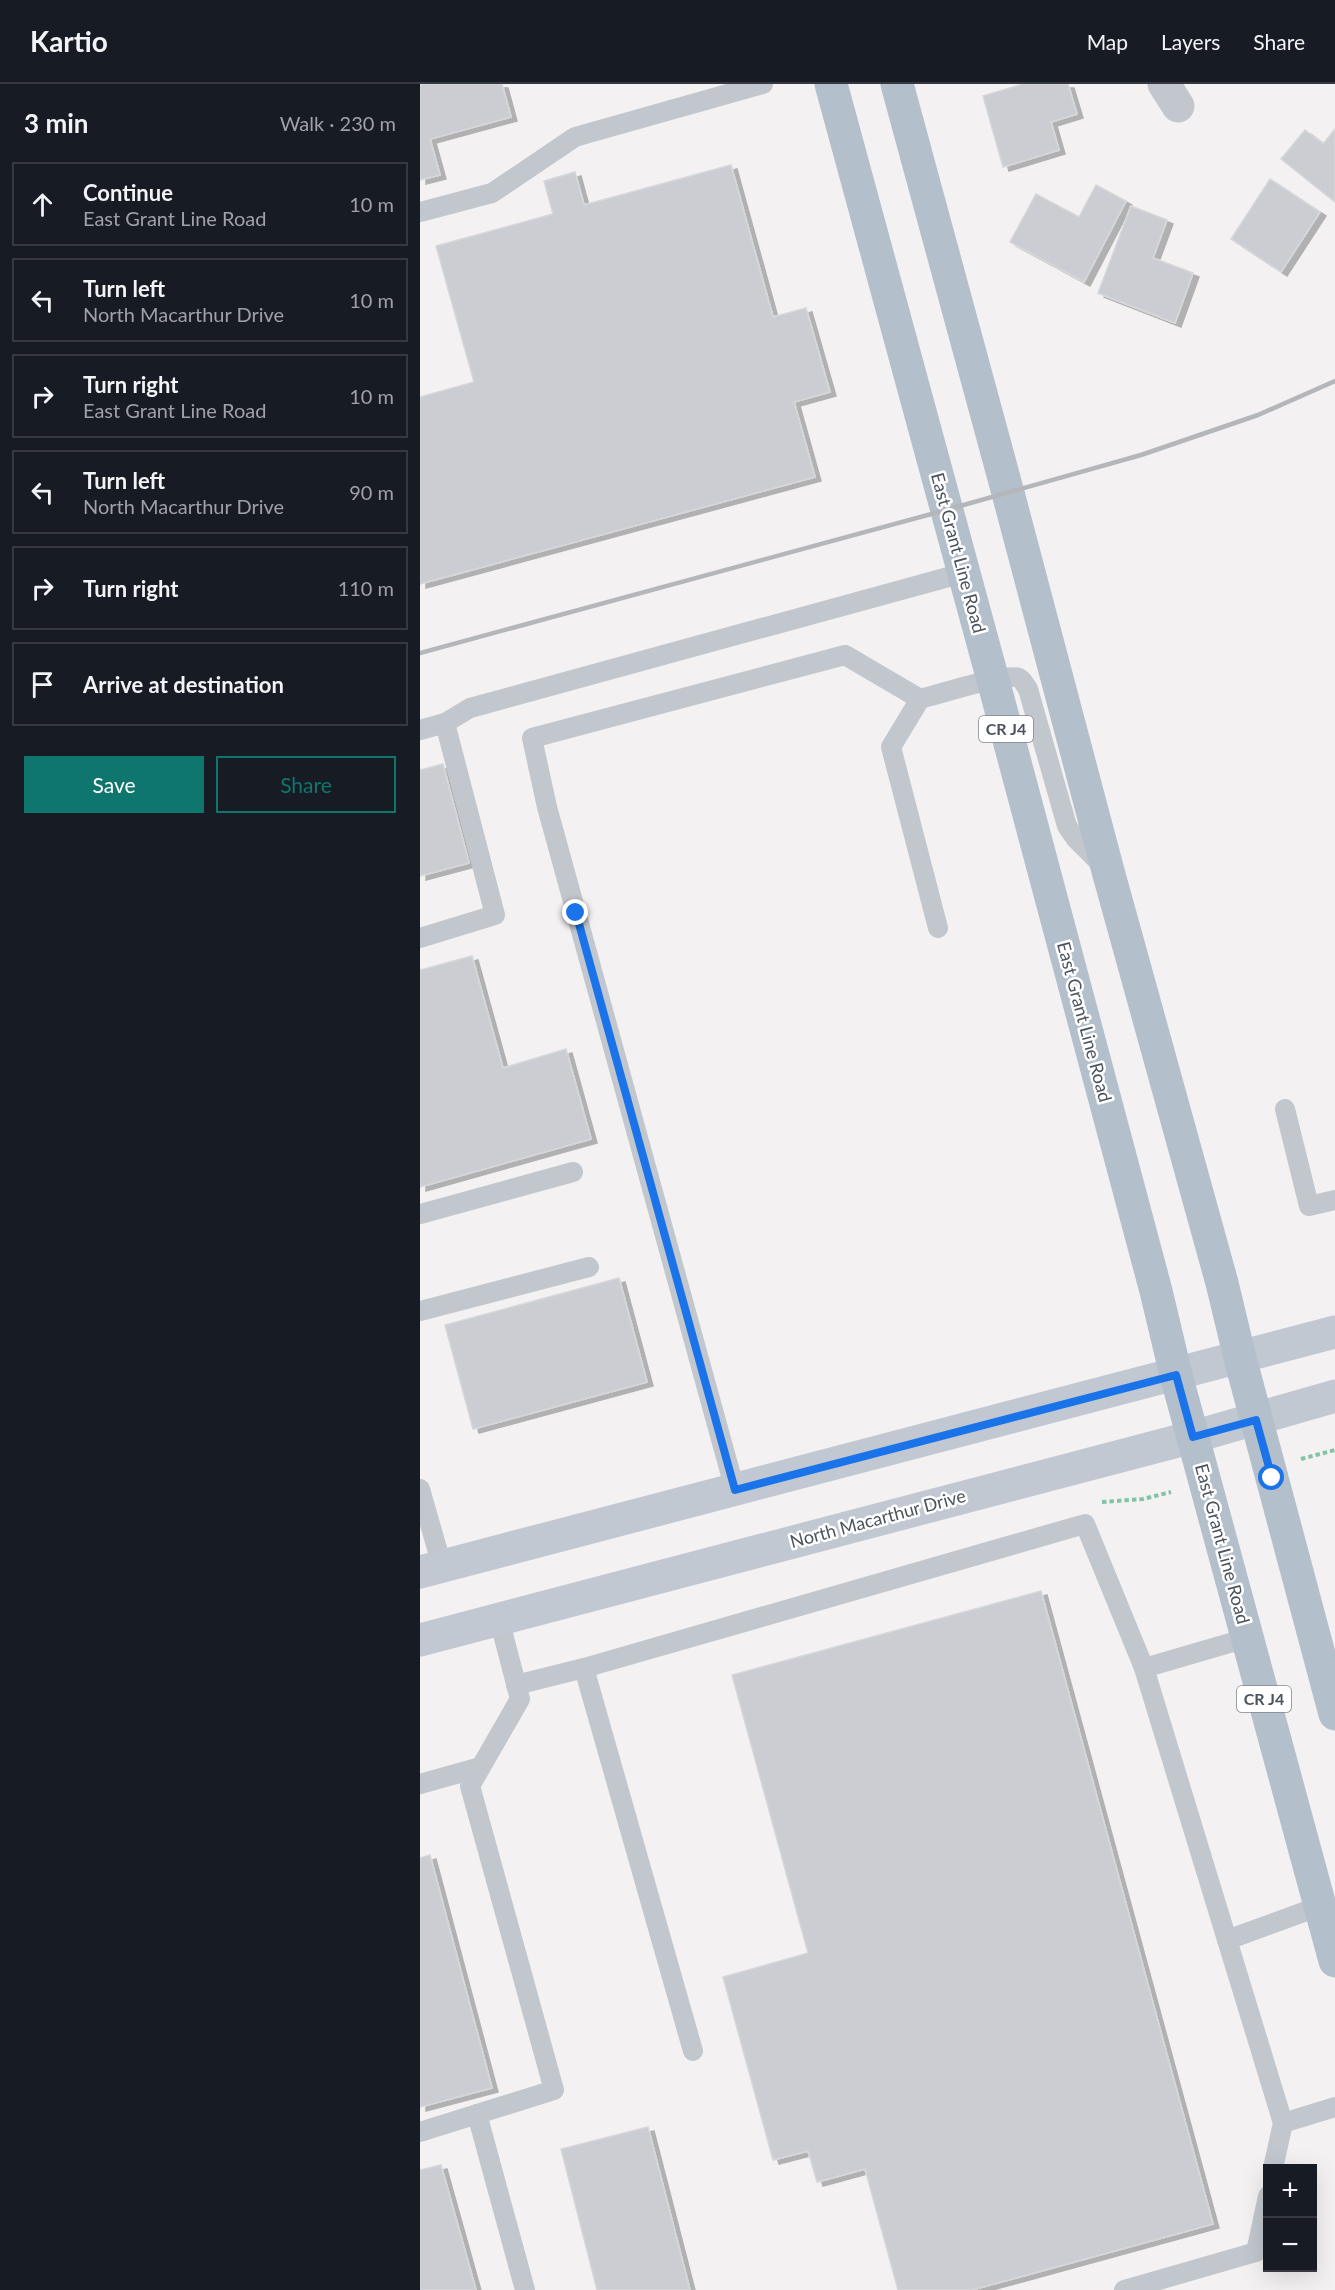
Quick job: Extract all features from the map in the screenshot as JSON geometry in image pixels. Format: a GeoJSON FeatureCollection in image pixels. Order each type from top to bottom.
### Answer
{"type":"FeatureCollection","features":[{"type":"Feature","properties":{"kind":"main road","name":"East Grant Line Road"},"geometry":{"type":"LineString","coordinates":[[831,84],[993,680],[1153,1280],[1176,1375],[1335,1961]]}},
{"type":"Feature","properties":{"kind":"main road"},"geometry":{"type":"LineString","coordinates":[[897,84],[1108,871],[1222,1283],[1239,1358],[1335,1714]]}},
{"type":"Feature","properties":{"kind":"main road"},"geometry":{"type":"LineString","coordinates":[[442,1566],[1335,1332]]}},
{"type":"Feature","properties":{"kind":"main road","name":"North Macarthur Drive"},"geometry":{"type":"LineString","coordinates":[[420,1640],[1193,1437],[1335,1396]]}},
{"type":"Feature","properties":{"kind":"lane"},"geometry":{"type":"LineString","coordinates":[[420,212],[492,193],[575,137],[763,84]]}},
{"type":"Feature","properties":{"kind":"lane"},"geometry":{"type":"LineString","coordinates":[[420,730],[445,723],[470,708],[963,573]]}},
{"type":"Feature","properties":{"kind":"lane"},"geometry":{"type":"LineString","coordinates":[[735,1490],[550,818],[532,738],[845,655],[920,699]]}},
{"type":"Feature","properties":{"kind":"lane"},"geometry":{"type":"LineString","coordinates":[[938,928],[891,747],[920,699],[993,680],[1017,677],[1022,680],[1028,689],[1067,826],[1076,839],[1108,871]]}},
{"type":"Feature","properties":{"kind":"lane"},"geometry":{"type":"LineString","coordinates":[[420,938],[495,915],[445,723]]}},
{"type":"Feature","properties":{"kind":"lane"},"geometry":{"type":"LineString","coordinates":[[1285,1109],[1309,1206],[1335,1200]]}},
{"type":"Feature","properties":{"kind":"lane"},"geometry":{"type":"LineString","coordinates":[[420,1214],[573,1172]]}},
{"type":"Feature","properties":{"kind":"lane"},"geometry":{"type":"LineString","coordinates":[[420,1311],[589,1268]]}},
{"type":"Feature","properties":{"kind":"lane"},"geometry":{"type":"LineString","coordinates":[[420,1489],[442,1566]]}},
{"type":"Feature","properties":{"kind":"lane"},"geometry":{"type":"LineString","coordinates":[[516,1685],[584,1668],[1085,1524],[1144,1668],[1283,2123],[1274,2164]]}},
{"type":"Feature","properties":{"kind":"lane"},"geometry":{"type":"LineString","coordinates":[[420,2132],[554,2090],[470,1786],[520,1700],[499,1619]]}},
{"type":"Feature","properties":{"kind":"lane"},"geometry":{"type":"LineString","coordinates":[[1144,1668],[1247,1638]]}},
{"type":"Feature","properties":{"kind":"lane"},"geometry":{"type":"LineString","coordinates":[[584,1668],[693,2051]]}},
{"type":"Feature","properties":{"kind":"lane"},"geometry":{"type":"LineString","coordinates":[[420,1784],[481,1767]]}},
{"type":"Feature","properties":{"kind":"lane"},"geometry":{"type":"LineString","coordinates":[[1227,1940],[1320,1906]]}},
{"type":"Feature","properties":{"kind":"lane"},"geometry":{"type":"LineString","coordinates":[[1283,2123],[1335,2107]]}},
{"type":"Feature","properties":{"kind":"lane"},"geometry":{"type":"LineString","coordinates":[[477,2114],[525,2290]]}},
{"type":"Feature","properties":{"kind":"lane"},"geometry":{"type":"LineString","coordinates":[[1124,2290],[1256,2252],[1263,2218]]}},
{"type":"Feature","properties":{"kind":"building"},"geometry":{"type":"Polygon","coordinates":[[[420,84],[502,84],[511,117],[430,139],[440,175],[420,180],[420,84]]]}},
{"type":"Feature","properties":{"kind":"building"},"geometry":{"type":"Polygon","coordinates":[[[1023,84],[1068,84],[1077,114],[1051,122],[1059,150],[1003,167],[983,96],[1023,84]]]}},
{"type":"Feature","properties":{"kind":"building"},"geometry":{"type":"Polygon","coordinates":[[[1335,129],[1335,202],[1281,159],[1305,130],[1323,144],[1335,129]]]}},
{"type":"Feature","properties":{"kind":"building"},"geometry":{"type":"Polygon","coordinates":[[[731,165],[773,317],[806,308],[830,392],[794,402],[815,477],[420,584],[420,397],[474,382],[436,246],[553,214],[544,181],[575,172],[584,205],[731,165]]]}},
{"type":"Feature","properties":{"kind":"building"},"geometry":{"type":"Polygon","coordinates":[[[1270,179],[1320,212],[1281,272],[1231,239],[1270,179]]]}},
{"type":"Feature","properties":{"kind":"building"},"geometry":{"type":"Polygon","coordinates":[[[1096,185],[1126,201],[1084,282],[1010,242],[1036,194],[1079,217],[1096,185]]]}},
{"type":"Feature","properties":{"kind":"building"},"geometry":{"type":"Polygon","coordinates":[[[1131,206],[1167,220],[1153,258],[1193,273],[1175,323],[1098,293],[1131,206]]]}},
{"type":"Feature","properties":{"kind":"building"},"geometry":{"type":"Polygon","coordinates":[[[443,764],[469,863],[420,876],[420,770],[443,764]]]}},
{"type":"Feature","properties":{"kind":"building"},"geometry":{"type":"Polygon","coordinates":[[[472,956],[503,1068],[566,1049],[591,1139],[420,1187],[420,970],[472,956]]]}},
{"type":"Feature","properties":{"kind":"building"},"geometry":{"type":"Polygon","coordinates":[[[619,1278],[647,1382],[473,1429],[445,1325],[619,1278]]]}},
{"type":"Feature","properties":{"kind":"building"},"geometry":{"type":"Polygon","coordinates":[[[1041,1591],[1213,2224],[972,2290],[898,2290],[865,2169],[817,2182],[808,2151],[773,2160],[723,1977],[808,1953],[732,1675],[1041,1591]]]}},
{"type":"Feature","properties":{"kind":"building"},"geometry":{"type":"Polygon","coordinates":[[[430,1855],[492,2088],[420,2107],[420,1858],[430,1855]]]}},
{"type":"Feature","properties":{"kind":"building"},"geometry":{"type":"Polygon","coordinates":[[[648,2127],[690,2290],[597,2290],[561,2149],[648,2127]]]}},
{"type":"Feature","properties":{"kind":"building"},"geometry":{"type":"Polygon","coordinates":[[[441,2165],[476,2290],[420,2290],[420,2170],[441,2165]]]}},
{"type":"Feature","properties":{"kind":"railway"},"geometry":{"type":"LineString","coordinates":[[420,653],[1141,455],[1258,415],[1335,381]]}},
{"type":"Feature","properties":{"kind":"route"},"geometry":{"type":"LineString","coordinates":[[576,913],[735,1490],[1176,1375],[1193,1437],[1256,1420],[1272,1478]]}}]}
